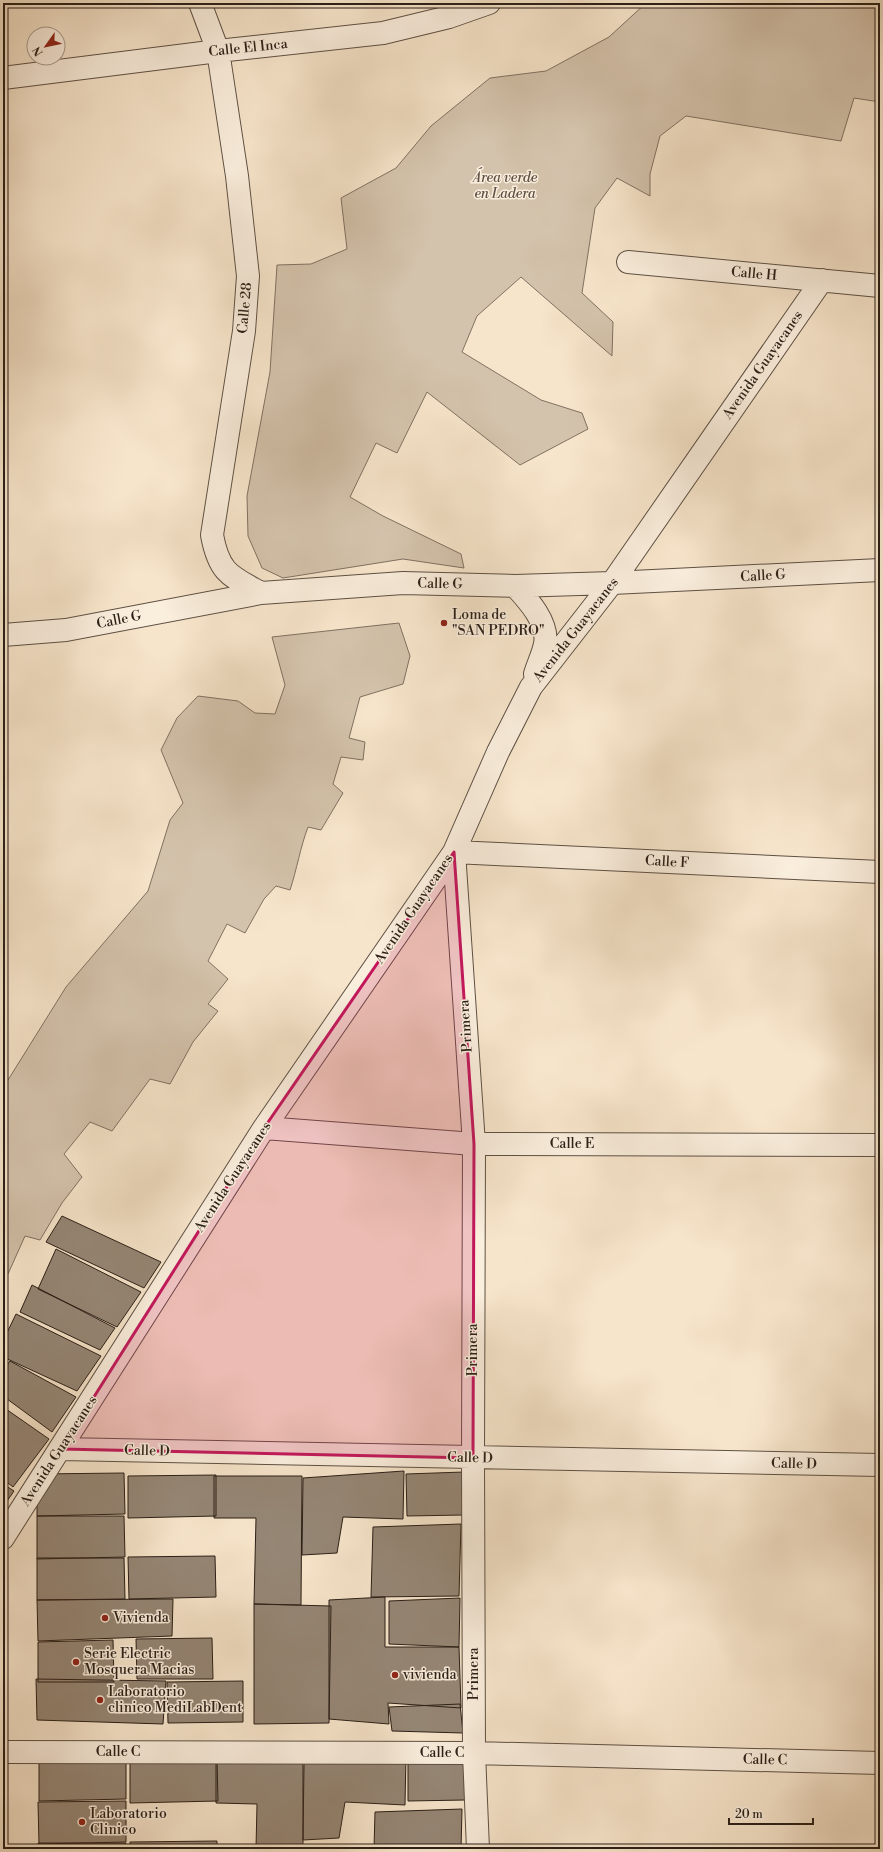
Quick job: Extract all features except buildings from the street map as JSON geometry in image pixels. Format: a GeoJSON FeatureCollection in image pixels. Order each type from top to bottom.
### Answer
{"type":"FeatureCollection","features":[{"type":"Feature","properties":{"kind":"street","name":"Calle 28"},"geometry":{"type":"LineString","coordinates":[[200,3],[218,50],[237,176],[248,276],[244,331],[212,535],[216,553],[222,566],[234,578],[261,593]]}},
{"type":"Feature","properties":{"kind":"street","name":"Calle El Inca"},"geometry":{"type":"LineString","coordinates":[[3,78],[218,50],[383,33],[449,17],[489,3]]}},
{"type":"Feature","properties":{"kind":"street","name":"Calle H"},"geometry":{"type":"LineString","coordinates":[[628,262],[880,286]]}},
{"type":"Feature","properties":{"kind":"street","name":"Avenida Guayacanes"},"geometry":{"type":"LineString","coordinates":[[3,1538],[264,1128],[454,852],[498,752],[531,687],[612,583],[822,280]]}},
{"type":"Feature","properties":{"kind":"street","name":"Calle G"},"geometry":{"type":"LineString","coordinates":[[3,635],[66,630],[261,593],[403,583],[516,586],[612,583],[880,570]]}},
{"type":"Feature","properties":{"kind":"street"},"geometry":{"type":"LineString","coordinates":[[516,586],[534,607],[543,628],[545,642],[531,687]]}},
{"type":"Feature","properties":{"kind":"street","name":"Calle F"},"geometry":{"type":"LineString","coordinates":[[454,852],[880,872]]}},
{"type":"Feature","properties":{"kind":"street","name":"Primera"},"geometry":{"type":"LineString","coordinates":[[454,852],[474,1144],[472,1458],[474,1753],[478,1849]]}},
{"type":"Feature","properties":{"kind":"street","name":"Calle E"},"geometry":{"type":"LineString","coordinates":[[264,1128],[474,1144],[880,1145]]}},
{"type":"Feature","properties":{"kind":"street","name":"Calle D"},"geometry":{"type":"LineString","coordinates":[[61,1449],[880,1465]]}},
{"type":"Feature","properties":{"kind":"street","name":"Calle C"},"geometry":{"type":"LineString","coordinates":[[3,1752],[474,1753],[880,1763]]}},
{"type":"Feature","properties":{"kind":"highlighted area"},"geometry":{"type":"Polygon","coordinates":[[[454,852],[474,1144],[473,1458],[61,1449],[264,1128],[454,852]]]}},
{"type":"Feature","properties":{"kind":"green space","name":"Área verde en Ladera"},"geometry":{"type":"Polygon","coordinates":[[[646,3],[880,3],[880,102],[854,98],[841,141],[686,116],[660,136],[650,174],[650,196],[617,178],[595,208],[582,293],[613,322],[612,356],[521,277],[477,316],[462,352],[541,400],[582,413],[588,429],[520,465],[427,392],[397,453],[376,443],[350,497],[383,516],[461,554],[464,568],[403,559],[283,578],[262,568],[248,536],[247,496],[270,372],[277,265],[311,264],[347,249],[341,198],[396,168],[431,126],[490,78],[546,71],[609,37],[646,3]]]}},
{"type":"Feature","properties":{"kind":"green space"},"geometry":{"type":"Polygon","coordinates":[[[399,623],[410,656],[403,684],[360,697],[349,738],[365,742],[363,760],[341,757],[333,784],[343,793],[321,830],[308,827],[290,890],[276,886],[264,899],[245,933],[227,924],[208,961],[228,979],[208,1004],[218,1011],[193,1042],[170,1084],[150,1079],[112,1131],[90,1122],[64,1154],[82,1177],[62,1203],[40,1240],[25,1236],[8,1274],[3,1270],[3,1088],[66,987],[148,891],[170,820],[183,803],[161,750],[177,718],[198,696],[238,701],[255,713],[275,714],[285,685],[272,637],[399,623]]]}},
{"type":"Feature","properties":{"kind":"place","name":"Loma de \"SAN PEDRO\""},"geometry":{"type":"Point","coordinates":[444,623]}},
{"type":"Feature","properties":{"kind":"place","name":"Vivienda"},"geometry":{"type":"Point","coordinates":[105,1618]}},
{"type":"Feature","properties":{"kind":"place","name":"Serie Electric Mosquera Macias"},"geometry":{"type":"Point","coordinates":[76,1662]}},
{"type":"Feature","properties":{"kind":"place","name":"vivienda"},"geometry":{"type":"Point","coordinates":[395,1675]}},
{"type":"Feature","properties":{"kind":"place","name":"Laboratorio clinico MediLabDent"},"geometry":{"type":"Point","coordinates":[100,1700]}},
{"type":"Feature","properties":{"kind":"place","name":"Laboratorio Clinico"},"geometry":{"type":"Point","coordinates":[82,1822]}}]}
